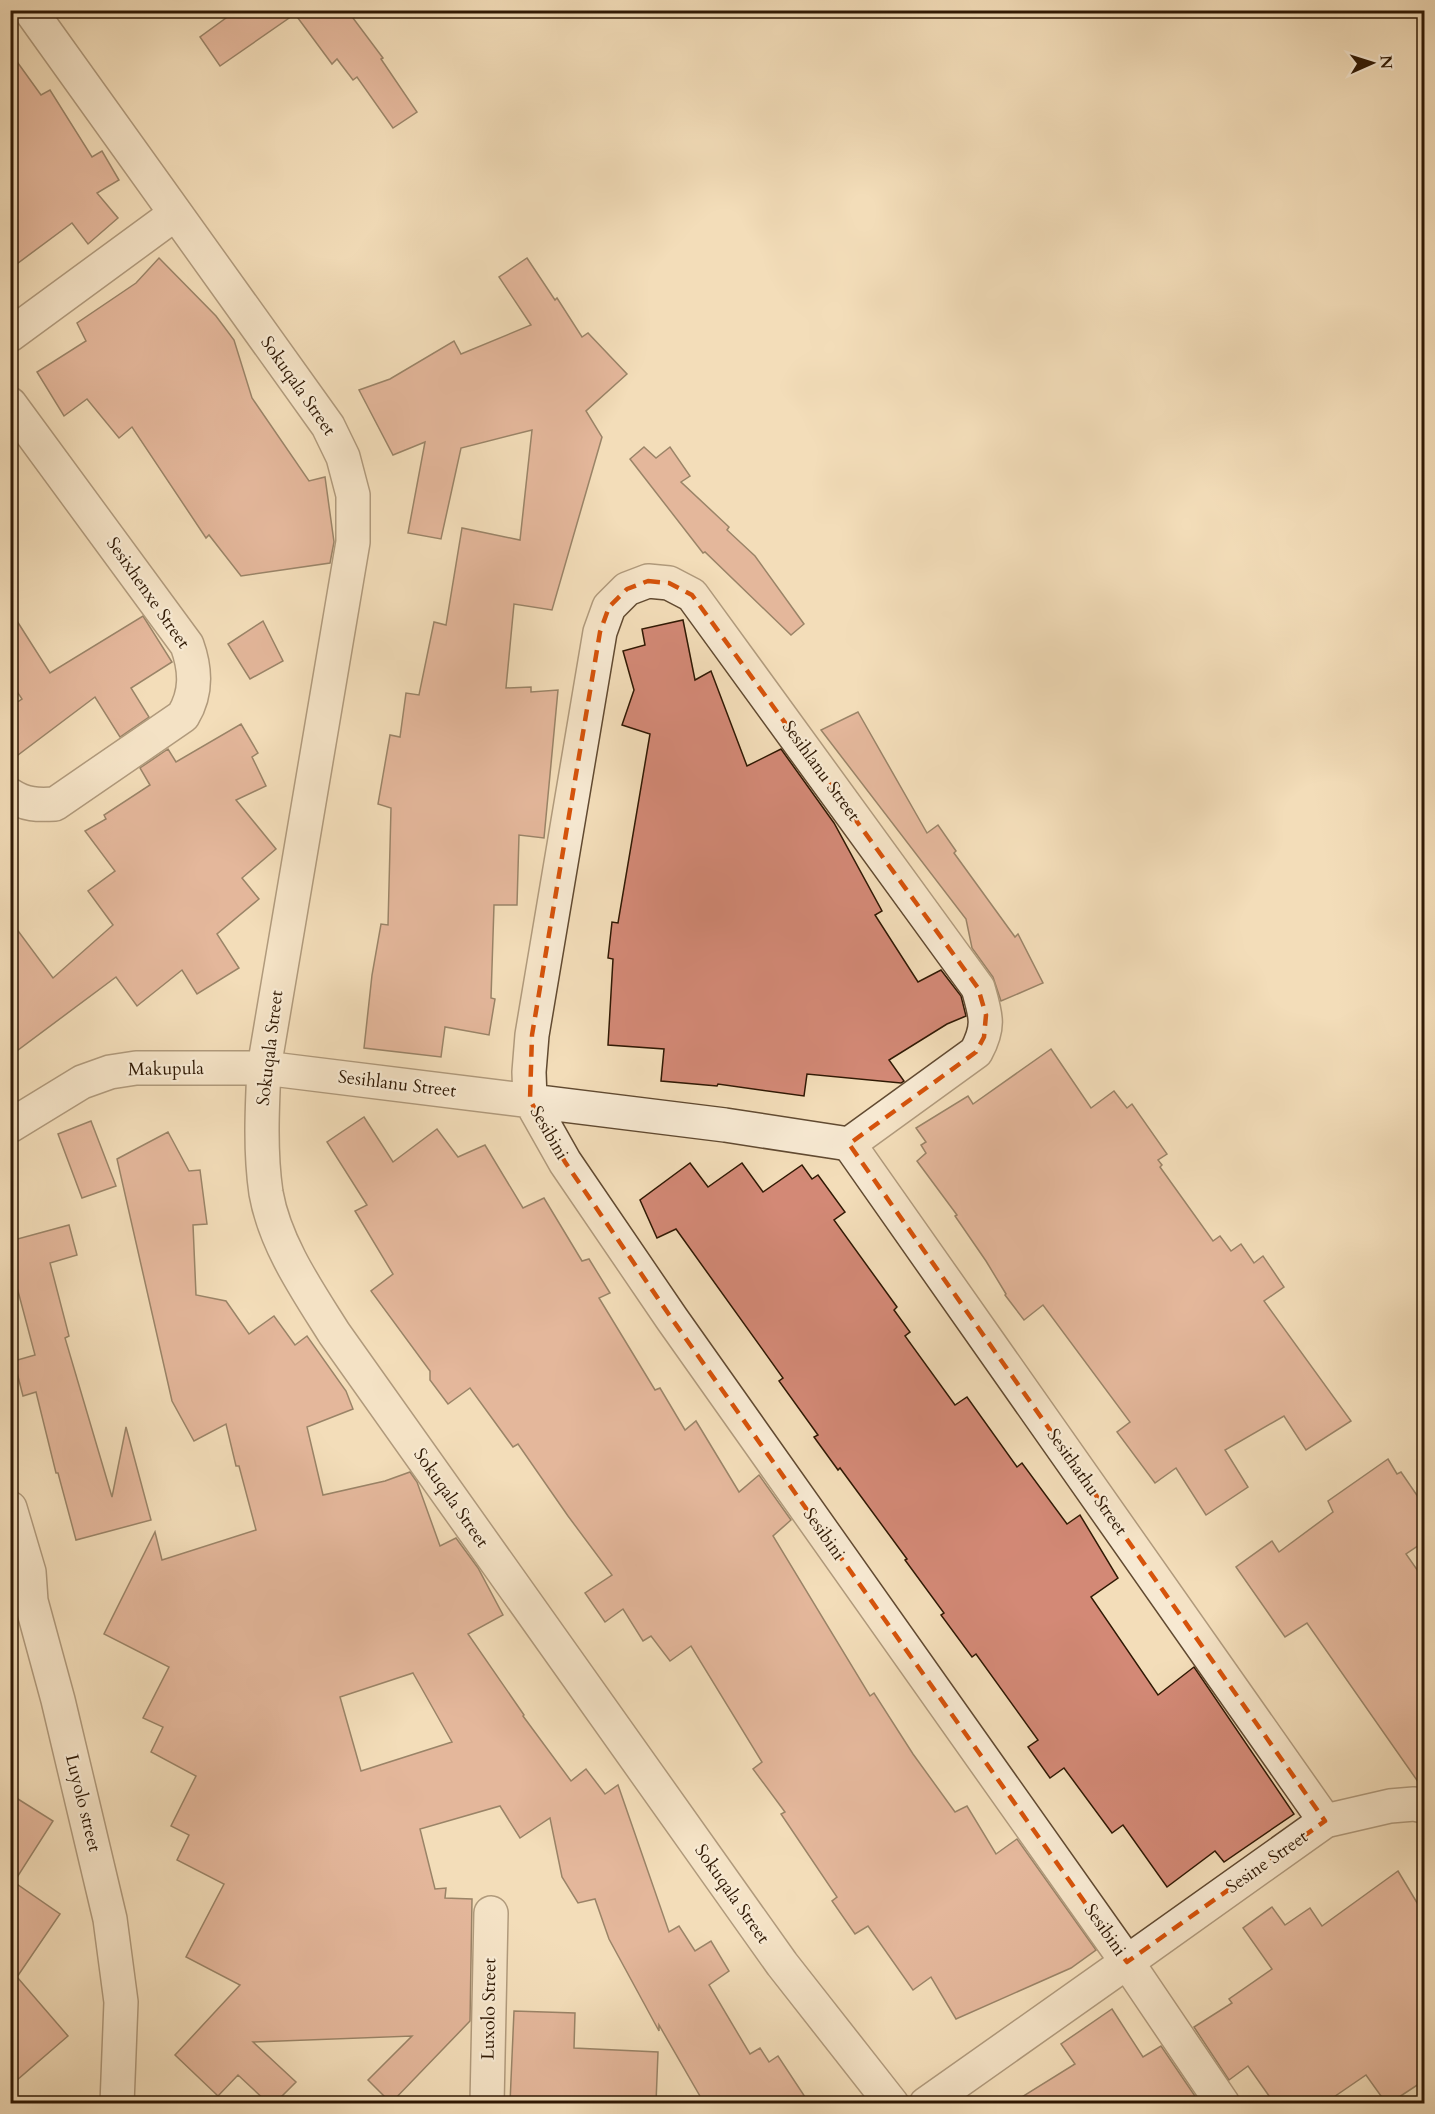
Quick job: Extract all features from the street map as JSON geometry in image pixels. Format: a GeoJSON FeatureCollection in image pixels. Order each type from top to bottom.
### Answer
{"type":"FeatureCollection","features":[{"type":"Feature","properties":{"kind":"street","name":"Sokuqala Street"},"geometry":{"type":"LineString","coordinates":[[30,10],[328,426],[343,457],[353,495],[353,542],[264,1068],[261,1135],[267,1194],[279,1235],[306,1288],[334,1333],[775,1954],[892,2103]]}},
{"type":"Feature","properties":{"kind":"street"},"geometry":{"type":"LineString","coordinates":[[10,335],[175,214]]}},
{"type":"Feature","properties":{"kind":"street","name":"Sesixhenxe Street"},"geometry":{"type":"LineString","coordinates":[[10,404],[187,645],[194,662],[195,683],[191,703],[183,716],[55,804],[36,805],[20,801],[10,795]]}},
{"type":"Feature","properties":{"kind":"street","name":"Sesihlanu Street"},"geometry":{"type":"LineString","coordinates":[[264,1068],[530,1100],[849,1143],[976,1052],[984,1037],[986,1015],[978,988],[692,595],[669,583],[648,581],[627,589],[609,607],[600,632],[532,1035],[529,1072],[530,1100]]}},
{"type":"Feature","properties":{"kind":"street","name":"Makupula"},"geometry":{"type":"LineString","coordinates":[[10,1126],[82,1082],[110,1072],[136,1068],[264,1068]]}},
{"type":"Feature","properties":{"kind":"street","name":"Sesibini"},"geometry":{"type":"LineString","coordinates":[[530,1100],[565,1162],[672,1319],[1127,1962]]}},
{"type":"Feature","properties":{"kind":"street","name":"Sesithathu Street"},"geometry":{"type":"LineString","coordinates":[[849,1143],[1325,1821]]}},
{"type":"Feature","properties":{"kind":"street","name":"Luyolo street"},"geometry":{"type":"LineString","coordinates":[[10,1508],[29,1572],[31,1601],[61,1712],[110,1919],[121,2002],[117,2103]]}},
{"type":"Feature","properties":{"kind":"street","name":"Sesine Street"},"geometry":{"type":"LineString","coordinates":[[926,2103],[1325,1821],[1390,1806],[1414,1804],[1425,1806]]}},
{"type":"Feature","properties":{"kind":"street","name":"Luxolo Street"},"geometry":{"type":"LineString","coordinates":[[487,2103],[491,1914]]}},
{"type":"Feature","properties":{"kind":"street"},"geometry":{"type":"LineString","coordinates":[[1127,1962],[1223,2103]]}},
{"type":"Feature","properties":{"kind":"highlighted area"},"geometry":{"type":"Polygon","coordinates":[[[648,581],[669,583],[692,595],[978,988],[986,1015],[984,1037],[976,1052],[849,1144],[1325,1821],[1127,1962],[672,1319],[565,1162],[530,1100],[532,1035],[600,632],[609,607],[627,589],[648,581]]]}},
{"type":"Feature","properties":{"kind":"building"},"geometry":{"type":"Polygon","coordinates":[[[237,10],[347,10],[383,58],[381,59],[417,112],[393,128],[357,77],[353,80],[337,59],[332,64],[295,14],[220,66],[200,37],[237,10]]]}},
{"type":"Feature","properties":{"kind":"building"},"geometry":{"type":"Polygon","coordinates":[[[10,52],[41,95],[50,90],[92,157],[102,151],[119,180],[97,193],[118,218],[88,244],[72,223],[10,269],[10,52]]]}},
{"type":"Feature","properties":{"kind":"building"},"geometry":{"type":"Polygon","coordinates":[[[159,258],[216,316],[234,340],[252,398],[309,481],[325,477],[334,542],[330,563],[241,576],[209,535],[206,538],[132,427],[119,438],[87,399],[64,416],[37,372],[86,341],[77,323],[136,283],[159,258]]]}},
{"type":"Feature","properties":{"kind":"building"},"geometry":{"type":"Polygon","coordinates":[[[527,258],[582,337],[588,333],[627,374],[586,411],[602,437],[552,610],[514,604],[506,688],[531,687],[531,692],[558,690],[544,838],[519,835],[517,905],[494,905],[491,998],[495,999],[489,1035],[445,1027],[441,1057],[364,1048],[372,975],[381,924],[388,925],[391,808],[378,804],[390,735],[400,737],[406,693],[419,695],[434,622],[446,625],[462,528],[520,540],[532,430],[461,448],[441,539],[408,533],[425,442],[393,455],[359,390],[390,379],[454,341],[461,354],[531,325],[499,277],[527,258]]]}},
{"type":"Feature","properties":{"kind":"building"},"geometry":{"type":"Polygon","coordinates":[[[644,447],[656,458],[670,447],[690,476],[681,482],[729,527],[727,530],[755,556],[804,624],[791,635],[705,552],[703,553],[630,459],[644,447]]]}},
{"type":"Feature","properties":{"kind":"building"},"geometry":{"type":"Polygon","coordinates":[[[10,610],[50,673],[143,616],[172,662],[131,688],[149,717],[120,737],[95,697],[10,761],[10,707],[22,699],[10,681],[10,610]]]}},
{"type":"Feature","properties":{"kind":"building"},"geometry":{"type":"Polygon","coordinates":[[[683,620],[695,680],[711,671],[747,766],[781,749],[834,823],[882,911],[875,915],[918,982],[941,970],[961,996],[966,1016],[947,1024],[889,1060],[904,1081],[901,1083],[807,1074],[804,1096],[718,1084],[717,1086],[661,1081],[664,1049],[608,1045],[613,959],[608,958],[612,922],[618,923],[650,734],[622,725],[634,690],[623,651],[645,645],[642,629],[683,620]]]}},
{"type":"Feature","properties":{"kind":"building"},"geometry":{"type":"Polygon","coordinates":[[[263,621],[283,661],[250,679],[228,644],[263,621]]]}},
{"type":"Feature","properties":{"kind":"building"},"geometry":{"type":"Polygon","coordinates":[[[858,712],[927,833],[938,825],[956,851],[954,853],[1015,937],[1018,934],[1043,983],[1001,1001],[993,977],[972,948],[966,919],[821,730],[858,712]]]}},
{"type":"Feature","properties":{"kind":"building"},"geometry":{"type":"Polygon","coordinates":[[[241,724],[258,753],[252,757],[266,786],[236,800],[276,849],[242,878],[259,899],[217,934],[239,968],[197,994],[182,970],[137,1006],[116,977],[10,1056],[10,920],[53,978],[113,925],[88,891],[115,871],[85,831],[106,819],[104,815],[150,785],[140,768],[168,749],[176,762],[241,724]]]}},
{"type":"Feature","properties":{"kind":"building"},"geometry":{"type":"Polygon","coordinates":[[[1051,1049],[1091,1108],[1114,1091],[1127,1108],[1132,1104],[1167,1154],[1158,1160],[1162,1165],[1160,1167],[1213,1241],[1220,1236],[1231,1251],[1241,1244],[1254,1263],[1263,1256],[1284,1287],[1264,1301],[1351,1421],[1306,1450],[1284,1416],[1225,1450],[1248,1487],[1206,1515],[1176,1468],[1155,1483],[1117,1432],[1130,1422],[1043,1305],[1024,1320],[1005,1295],[986,1261],[955,1216],[957,1215],[917,1161],[926,1153],[921,1145],[926,1142],[916,1128],[968,1096],[973,1104],[1051,1049]]]}},
{"type":"Feature","properties":{"kind":"building"},"geometry":{"type":"Polygon","coordinates":[[[364,1117],[393,1162],[437,1129],[458,1157],[485,1145],[523,1208],[544,1198],[582,1261],[589,1259],[610,1293],[599,1298],[655,1390],[660,1388],[685,1430],[696,1421],[739,1492],[759,1475],[791,1520],[773,1536],[870,1696],[874,1693],[913,1754],[955,1812],[967,1806],[996,1854],[1017,1839],[1096,1950],[1071,1968],[956,2019],[931,1977],[913,1990],[868,1926],[855,1934],[832,1901],[837,1897],[781,1814],[785,1812],[753,1769],[762,1762],[691,1646],[670,1661],[651,1636],[643,1641],[623,1609],[605,1622],[585,1593],[612,1575],[518,1444],[513,1447],[470,1388],[448,1404],[430,1380],[430,1371],[371,1291],[393,1274],[355,1211],[367,1205],[327,1142],[364,1117]]]}},
{"type":"Feature","properties":{"kind":"building"},"geometry":{"type":"Polygon","coordinates":[[[91,1121],[116,1186],[82,1198],[58,1134],[91,1121]]]}},
{"type":"Feature","properties":{"kind":"building"},"geometry":{"type":"Polygon","coordinates":[[[168,1132],[189,1171],[200,1170],[207,1224],[193,1225],[196,1295],[226,1301],[249,1334],[274,1316],[295,1345],[307,1336],[346,1391],[353,1409],[307,1427],[323,1495],[385,1481],[410,1472],[417,1482],[440,1546],[456,1538],[478,1568],[503,1615],[468,1634],[523,1716],[571,1781],[586,1769],[605,1794],[618,1785],[669,1932],[679,1926],[695,1951],[711,1941],[729,1971],[709,1985],[750,2054],[760,2048],[769,2062],[778,2056],[809,2103],[704,2103],[659,2025],[659,2031],[609,1939],[595,1899],[578,1903],[562,1877],[550,1818],[520,1838],[500,1806],[420,1829],[435,1889],[446,1888],[445,1898],[472,1899],[470,2021],[391,2103],[368,2080],[412,2036],[253,2042],[296,2082],[275,2103],[268,2103],[238,2075],[218,2096],[175,2055],[240,1985],[186,1957],[224,1884],[177,1860],[189,1835],[171,1826],[196,1776],[151,1752],[163,1727],[143,1718],[169,1667],[104,1634],[155,1532],[162,1560],[256,1530],[239,1466],[236,1466],[226,1424],[194,1441],[172,1401],[117,1159],[168,1132]],[[413,1673],[340,1697],[361,1771],[452,1742],[413,1673]]]}},
{"type":"Feature","properties":{"kind":"building"},"geometry":{"type":"Polygon","coordinates":[[[690,1163],[708,1187],[742,1163],[763,1192],[802,1165],[812,1179],[818,1175],[845,1212],[834,1220],[897,1307],[894,1310],[910,1332],[905,1336],[955,1405],[967,1397],[1017,1467],[1022,1463],[1067,1524],[1080,1515],[1118,1578],[1091,1597],[1158,1695],[1194,1667],[1294,1814],[1224,1862],[1215,1851],[1167,1887],[1123,1825],[1112,1833],[1064,1768],[1050,1778],[1028,1747],[1038,1740],[976,1654],[972,1657],[941,1615],[944,1613],[905,1560],[907,1559],[840,1468],[838,1470],[814,1437],[818,1435],[779,1381],[783,1378],[676,1229],[657,1238],[640,1200],[690,1163]]]}},
{"type":"Feature","properties":{"kind":"building"},"geometry":{"type":"Polygon","coordinates":[[[69,1225],[77,1255],[50,1263],[69,1336],[65,1338],[112,1497],[126,1427],[151,1520],[76,1540],[58,1473],[56,1473],[36,1392],[23,1396],[14,1361],[35,1355],[10,1261],[10,1241],[69,1225]]]}},
{"type":"Feature","properties":{"kind":"building"},"geometry":{"type":"Polygon","coordinates":[[[1388,1459],[1397,1474],[1401,1472],[1425,1507],[1425,1541],[1406,1554],[1425,1581],[1425,1787],[1421,1786],[1307,1623],[1285,1637],[1236,1567],[1272,1541],[1279,1552],[1333,1512],[1328,1501],[1388,1459]]]}},
{"type":"Feature","properties":{"kind":"building"},"geometry":{"type":"Polygon","coordinates":[[[10,1794],[53,1821],[14,1882],[60,1914],[17,1977],[68,2036],[10,2086],[10,1794]]]}},
{"type":"Feature","properties":{"kind":"building"},"geometry":{"type":"Polygon","coordinates":[[[1398,1871],[1425,1916],[1425,2080],[1390,2103],[1386,2103],[1366,2075],[1325,2103],[1274,2103],[1248,2066],[1229,2080],[1194,2027],[1232,2003],[1229,1999],[1272,1969],[1243,1928],[1272,1907],[1285,1925],[1310,1908],[1322,1926],[1398,1871]]]}},
{"type":"Feature","properties":{"kind":"building"},"geometry":{"type":"Polygon","coordinates":[[[1112,2009],[1143,2057],[1161,2046],[1199,2102],[1012,2103],[1075,2064],[1061,2044],[1112,2009]]]}},
{"type":"Feature","properties":{"kind":"building"},"geometry":{"type":"Polygon","coordinates":[[[514,2011],[575,2013],[574,2048],[658,2052],[656,2103],[510,2103],[514,2011]]]}}]}
